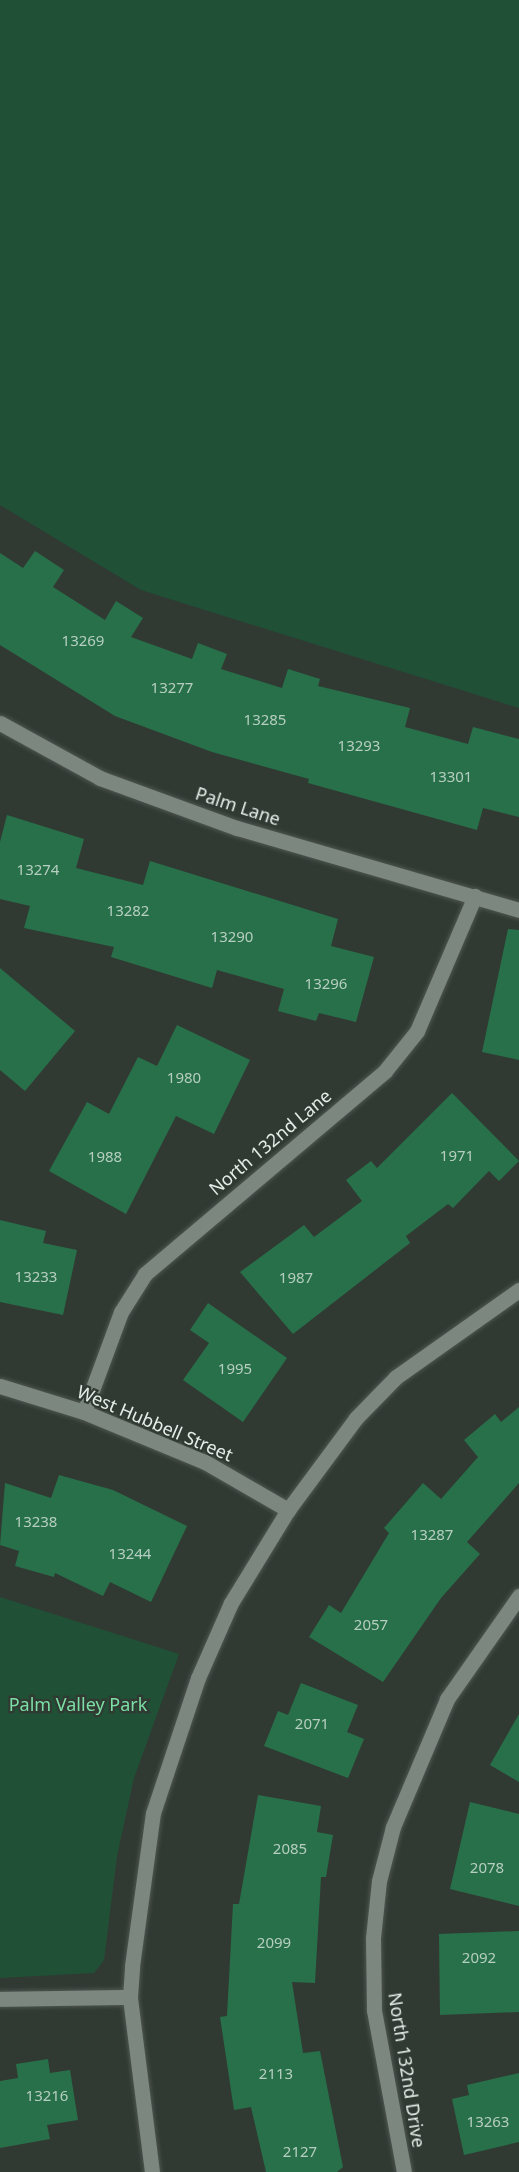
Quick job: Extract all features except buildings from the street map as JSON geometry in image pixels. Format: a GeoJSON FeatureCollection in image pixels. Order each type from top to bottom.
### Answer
{"type":"FeatureCollection","features":[{"type":"Feature","properties":{"kind":"street","name":"Palm Lane"},"geometry":{"type":"LineString","coordinates":[[0,723],[100,778],[226,824],[519,910]]}},
{"type":"Feature","properties":{"kind":"street","name":"North 132nd Lane"},"geometry":{"type":"LineString","coordinates":[[84,1412],[121,1312],[145,1274],[385,1071],[417,1031],[475,896]]}},
{"type":"Feature","properties":{"kind":"street"},"geometry":{"type":"LineString","coordinates":[[152,2172],[130,1997],[145,1861],[170,1753],[231,1603],[288,1510],[356,1418],[396,1377],[519,1290]]}},
{"type":"Feature","properties":{"kind":"street","name":"West Hubbell Street"},"geometry":{"type":"LineString","coordinates":[[0,1386],[84,1412],[205,1462],[288,1510]]}},
{"type":"Feature","properties":{"kind":"street","name":"North 132nd Drive"},"geometry":{"type":"LineString","coordinates":[[404,2172],[374,2010],[373,1938],[379,1881],[393,1827],[447,1699],[519,1596]]}},
{"type":"Feature","properties":{"kind":"street"},"geometry":{"type":"LineString","coordinates":[[0,1999],[130,1997]]}},
{"type":"Feature","properties":{"kind":"green space"},"geometry":{"type":"Polygon","coordinates":[[[0,0],[519,0],[519,708],[141,590],[0,505],[0,0]]]}},
{"type":"Feature","properties":{"kind":"green space","name":"Palm Valley Park"},"geometry":{"type":"Polygon","coordinates":[[[0,1597],[179,1654],[134,1778],[117,1856],[104,1960],[94,1973],[0,1978],[0,1597]]]}}]}
